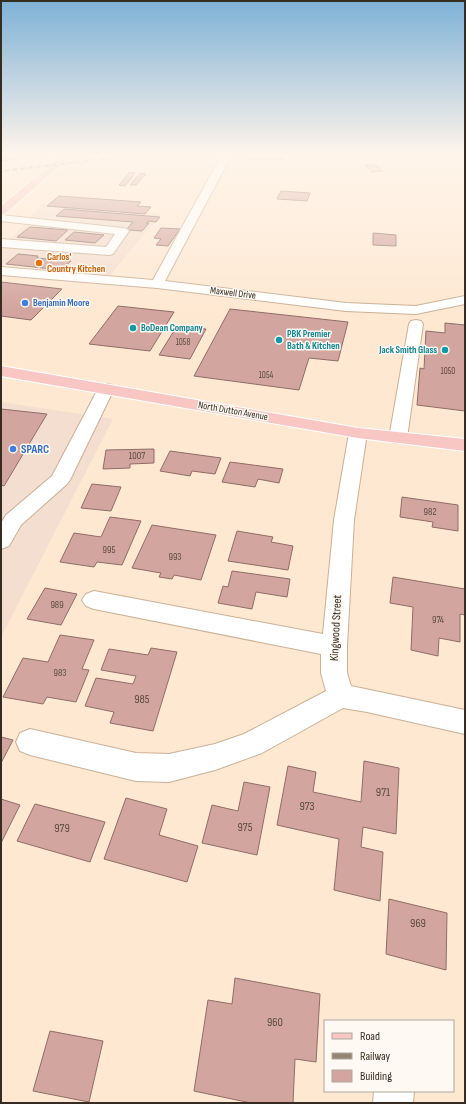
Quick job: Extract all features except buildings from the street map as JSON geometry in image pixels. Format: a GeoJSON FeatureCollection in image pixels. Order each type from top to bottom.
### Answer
{"type":"FeatureCollection","features":[{"type":"Feature","properties":{"kind":"main road","name":"North Dutton Avenue"},"geometry":{"type":"LineString","coordinates":[[1,371],[358,433],[465,445]]}},
{"type":"Feature","properties":{"kind":"street"},"geometry":{"type":"LineString","coordinates":[[156,284],[198,208]]}},
{"type":"Feature","properties":{"kind":"street"},"geometry":{"type":"LineString","coordinates":[[2,212],[122,231],[95,269]]}},
{"type":"Feature","properties":{"kind":"street"},"geometry":{"type":"LineString","coordinates":[[1,242],[109,251]]}},
{"type":"Feature","properties":{"kind":"street","name":"Maxwell Drive"},"geometry":{"type":"LineString","coordinates":[[1,271],[95,269],[156,284],[346,307],[416,310],[463,302]]}},
{"type":"Feature","properties":{"kind":"street"},"geometry":{"type":"LineString","coordinates":[[398,438],[416,324]]}},
{"type":"Feature","properties":{"kind":"street"},"geometry":{"type":"LineString","coordinates":[[1,541],[13,520],[60,480],[106,389]]}},
{"type":"Feature","properties":{"kind":"street","name":"Kingwood Street"},"geometry":{"type":"LineString","coordinates":[[341,696],[334,673],[334,646],[344,520],[358,433]]}},
{"type":"Feature","properties":{"kind":"street"},"geometry":{"type":"LineString","coordinates":[[94,600],[334,646]]}},
{"type":"Feature","properties":{"kind":"street"},"geometry":{"type":"LineString","coordinates":[[30,742],[136,767],[169,768],[215,757],[252,744],[341,696],[367,700],[465,722]]}},
{"type":"Feature","properties":{"kind":"street"},"geometry":{"type":"LineString","coordinates":[[393,1103],[394,1092]]}},
{"type":"Feature","properties":{"kind":"shaded area"},"geometry":{"type":"Polygon","coordinates":[[[39,208],[84,208],[161,214],[110,275],[1,264],[1,250],[39,208]]]}},
{"type":"Feature","properties":{"kind":"shaded area"},"geometry":{"type":"Polygon","coordinates":[[[1,402],[113,419],[1,637],[1,402]]]}},
{"type":"Feature","properties":{"kind":"place","name":"Carlos' Country Kitchen"},"geometry":{"type":"Point","coordinates":[39,263]}},
{"type":"Feature","properties":{"kind":"place","name":"Benjamin Moore"},"geometry":{"type":"Point","coordinates":[25,303]}},
{"type":"Feature","properties":{"kind":"place","name":"BoDean Company"},"geometry":{"type":"Point","coordinates":[133,328]}},
{"type":"Feature","properties":{"kind":"place","name":"PBK Premier Bath & Kitchen"},"geometry":{"type":"Point","coordinates":[279,340]}},
{"type":"Feature","properties":{"kind":"place","name":"Jack Smith Glass"},"geometry":{"type":"Point","coordinates":[445,350]}},
{"type":"Feature","properties":{"kind":"place","name":"SPARC"},"geometry":{"type":"Point","coordinates":[13,449]}}]}
